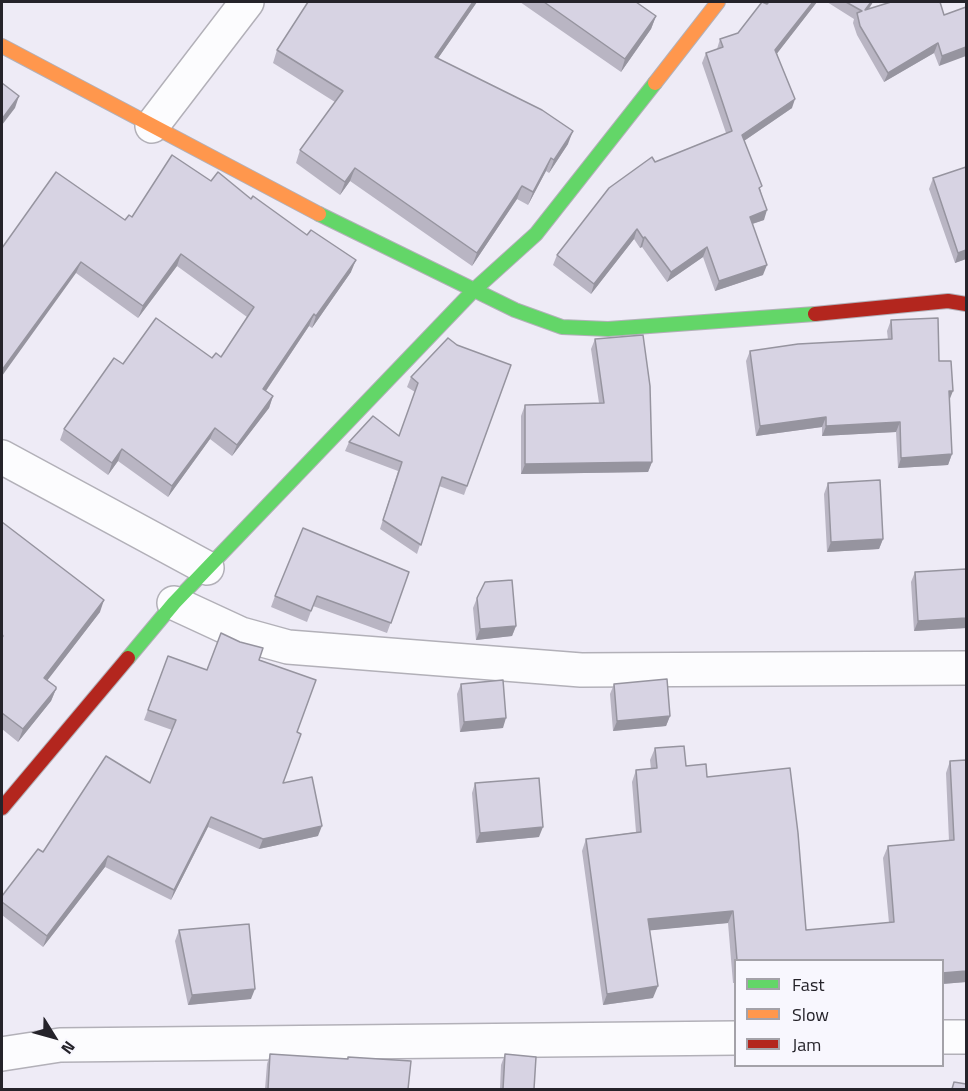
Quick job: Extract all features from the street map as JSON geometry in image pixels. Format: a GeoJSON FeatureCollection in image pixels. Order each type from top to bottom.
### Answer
{"type":"FeatureCollection","features":[{"type":"Feature","properties":{"kind":"street"},"geometry":{"type":"LineString","coordinates":[[152,126],[247,2]]}},
{"type":"Feature","properties":{"kind":"street"},"geometry":{"type":"LineString","coordinates":[[2,808],[174,603],[474,290],[536,234],[718,2]]}},
{"type":"Feature","properties":{"kind":"street"},"geometry":{"type":"LineString","coordinates":[[2,46],[292,201],[515,310],[562,327],[608,329],[809,315],[948,301],[966,304]]}},
{"type":"Feature","properties":{"kind":"street"},"geometry":{"type":"LineString","coordinates":[[2,457],[207,568]]}},
{"type":"Feature","properties":{"kind":"street"},"geometry":{"type":"LineString","coordinates":[[174,603],[241,634],[288,647],[581,670],[966,668]]}},
{"type":"Feature","properties":{"kind":"street"},"geometry":{"type":"LineString","coordinates":[[944,1037],[966,1037]]}},
{"type":"Feature","properties":{"kind":"street"},"geometry":{"type":"LineString","coordinates":[[2,1054],[60,1045],[734,1038]]}},
{"type":"Feature","properties":{"kind":"building"},"geometry":{"type":"Polygon","coordinates":[[[308,2],[473,2],[435,57],[542,110],[573,131],[554,160],[551,158],[533,192],[522,186],[477,253],[355,168],[345,182],[300,150],[343,91],[277,50],[308,2]]]}},
{"type":"Feature","properties":{"kind":"building"},"geometry":{"type":"Polygon","coordinates":[[[544,2],[636,2],[656,16],[625,59],[544,2]]]}},
{"type":"Feature","properties":{"kind":"building"},"geometry":{"type":"Polygon","coordinates":[[[762,2],[767,4],[769,2],[813,2],[775,50],[795,99],[742,135],[762,186],[759,188],[767,210],[750,217],[767,265],[719,281],[707,247],[671,272],[637,229],[594,284],[557,255],[609,188],[652,157],[655,162],[732,131],[706,53],[723,47],[720,39],[738,33],[762,2]]]}},
{"type":"Feature","properties":{"kind":"building"},"geometry":{"type":"Polygon","coordinates":[[[846,2],[871,2],[865,10],[891,2],[940,2],[944,15],[966,7],[966,47],[942,56],[938,43],[888,73],[860,26],[857,13],[862,11],[846,2]]]}},
{"type":"Feature","properties":{"kind":"building"},"geometry":{"type":"Polygon","coordinates":[[[2,83],[19,96],[2,119],[2,83]]]}},
{"type":"Feature","properties":{"kind":"building"},"geometry":{"type":"Polygon","coordinates":[[[172,155],[211,181],[218,172],[251,199],[253,196],[307,235],[311,230],[356,260],[316,316],[314,314],[263,389],[273,396],[237,445],[215,428],[172,486],[122,449],[112,463],[64,429],[114,358],[123,364],[156,318],[212,358],[216,353],[221,357],[254,307],[181,254],[143,306],[81,262],[2,370],[2,248],[56,172],[125,220],[129,215],[132,217],[172,155]]]}},
{"type":"Feature","properties":{"kind":"building"},"geometry":{"type":"Polygon","coordinates":[[[966,167],[966,250],[958,253],[933,178],[966,167]]]}},
{"type":"Feature","properties":{"kind":"building"},"geometry":{"type":"Polygon","coordinates":[[[938,318],[939,361],[951,361],[953,391],[949,391],[952,454],[901,458],[900,422],[826,426],[826,417],[760,426],[750,351],[798,344],[892,339],[891,320],[938,318]]]}},
{"type":"Feature","properties":{"kind":"building"},"geometry":{"type":"Polygon","coordinates":[[[643,335],[650,386],[652,462],[525,464],[525,405],[604,403],[595,339],[643,335]]]}},
{"type":"Feature","properties":{"kind":"building"},"geometry":{"type":"Polygon","coordinates":[[[448,338],[457,345],[511,365],[467,486],[442,477],[421,545],[383,520],[402,462],[349,442],[373,416],[399,436],[418,383],[411,377],[448,338]]]}},
{"type":"Feature","properties":{"kind":"building"},"geometry":{"type":"Polygon","coordinates":[[[880,480],[883,539],[831,542],[828,483],[880,480]]]}},
{"type":"Feature","properties":{"kind":"building"},"geometry":{"type":"Polygon","coordinates":[[[2,522],[104,600],[44,678],[56,689],[23,729],[2,713],[2,522]]]}},
{"type":"Feature","properties":{"kind":"building"},"geometry":{"type":"Polygon","coordinates":[[[303,528],[409,572],[391,623],[317,596],[311,611],[275,596],[303,528]]]}},
{"type":"Feature","properties":{"kind":"building"},"geometry":{"type":"Polygon","coordinates":[[[966,569],[966,618],[918,621],[915,572],[966,569]]]}},
{"type":"Feature","properties":{"kind":"building"},"geometry":{"type":"Polygon","coordinates":[[[512,580],[516,626],[480,629],[477,598],[485,582],[512,580]]]}},
{"type":"Feature","properties":{"kind":"building"},"geometry":{"type":"Polygon","coordinates":[[[221,633],[240,642],[263,648],[259,660],[316,680],[297,732],[301,734],[283,783],[312,777],[322,826],[263,839],[211,817],[174,890],[108,856],[47,936],[2,902],[2,896],[38,849],[43,852],[106,756],[150,783],[176,720],[148,710],[168,656],[207,670],[221,633]]]}},
{"type":"Feature","properties":{"kind":"building"},"geometry":{"type":"Polygon","coordinates":[[[667,679],[670,716],[617,721],[614,684],[667,679]]]}},
{"type":"Feature","properties":{"kind":"building"},"geometry":{"type":"Polygon","coordinates":[[[503,680],[506,718],[464,722],[461,684],[503,680]]]}},
{"type":"Feature","properties":{"kind":"building"},"geometry":{"type":"Polygon","coordinates":[[[684,746],[686,766],[706,764],[707,777],[790,768],[806,930],[894,922],[888,846],[954,840],[950,761],[966,760],[966,971],[944,973],[944,959],[737,959],[733,911],[648,919],[658,986],[607,994],[586,839],[641,832],[636,770],[657,768],[655,748],[684,746]]]}},
{"type":"Feature","properties":{"kind":"building"},"geometry":{"type":"Polygon","coordinates":[[[539,778],[543,827],[480,833],[475,783],[539,778]]]}},
{"type":"Feature","properties":{"kind":"building"},"geometry":{"type":"Polygon","coordinates":[[[249,924],[255,989],[192,995],[179,930],[249,924]]]}},
{"type":"Feature","properties":{"kind":"building"},"geometry":{"type":"Polygon","coordinates":[[[270,1054],[411,1061],[408,1089],[268,1089],[270,1054]]]}},
{"type":"Feature","properties":{"kind":"building"},"geometry":{"type":"Polygon","coordinates":[[[505,1054],[536,1057],[534,1089],[503,1089],[505,1054]]]}},
{"type":"Feature","properties":{"kind":"building"},"geometry":{"type":"Polygon","coordinates":[[[954,1082],[966,1084],[966,1089],[952,1089],[954,1082]]]}},
{"type":"Feature","properties":{"kind":"traffic: fast"},"geometry":{"type":"LineString","coordinates":[[128,658],[174,603],[474,290],[536,234],[655,83]]}},
{"type":"Feature","properties":{"kind":"traffic: fast"},"geometry":{"type":"LineString","coordinates":[[319,214],[515,310],[562,327],[608,329],[815,314]]}},
{"type":"Feature","properties":{"kind":"traffic: slow"},"geometry":{"type":"LineString","coordinates":[[655,83],[718,2]]}},
{"type":"Feature","properties":{"kind":"traffic: slow"},"geometry":{"type":"LineString","coordinates":[[2,46],[319,214]]}},
{"type":"Feature","properties":{"kind":"traffic: jam"},"geometry":{"type":"LineString","coordinates":[[815,314],[948,301],[966,304]]}},
{"type":"Feature","properties":{"kind":"traffic: jam"},"geometry":{"type":"LineString","coordinates":[[2,808],[128,658]]}}]}
